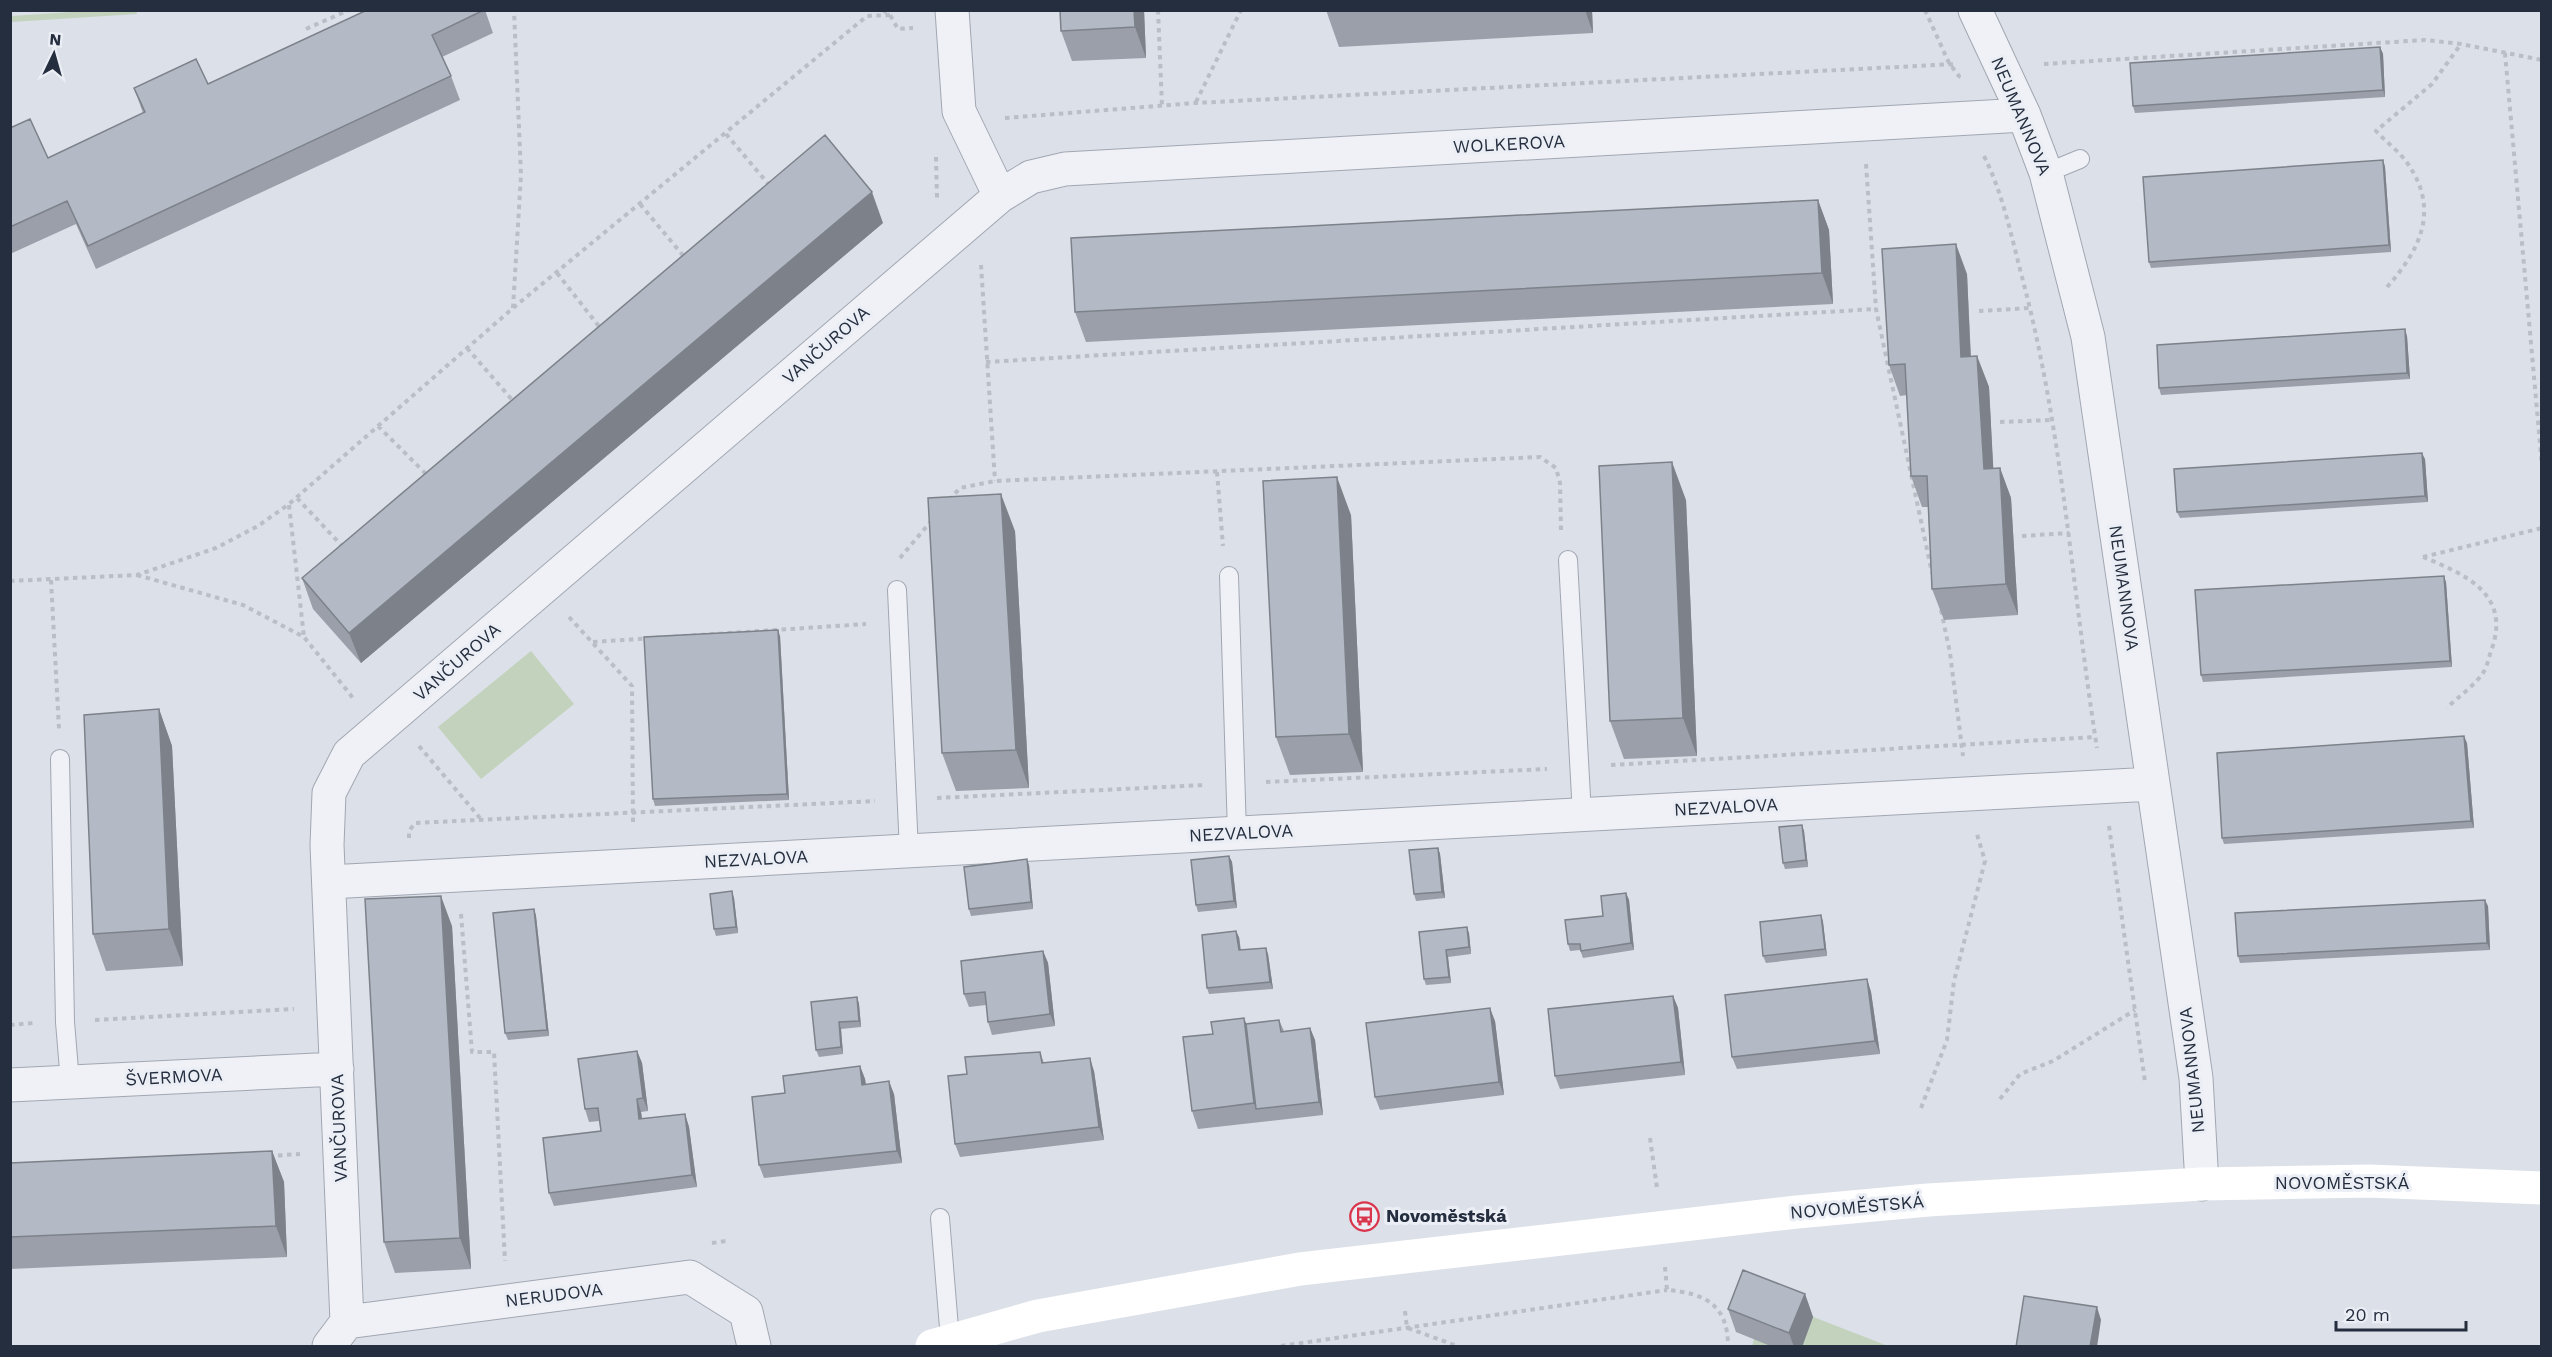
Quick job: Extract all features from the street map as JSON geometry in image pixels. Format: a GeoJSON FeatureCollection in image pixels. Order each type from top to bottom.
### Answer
{"type":"FeatureCollection","features":[{"type":"Feature","properties":{"kind":"street"},"geometry":{"type":"LineString","coordinates":[[952,10],[959,111],[1000,196]]}},
{"type":"Feature","properties":{"kind":"street","name":"NEUMANNOVA"},"geometry":{"type":"LineString","coordinates":[[1976,10],[2024,115],[2046,173],[2088,337],[2196,1078],[2202,1184]]}},
{"type":"Feature","properties":{"kind":"street","name":"WOLKEROVA"},"geometry":{"type":"LineString","coordinates":[[1000,196],[1031,177],[1065,169],[2024,115]]}},
{"type":"Feature","properties":{"kind":"street","name":"VANČUROVA"},"geometry":{"type":"LineString","coordinates":[[338,1334],[337,1069],[329,882],[328,792],[350,754],[1000,196]]}},
{"type":"Feature","properties":{"kind":"street","name":"NEZVALOVA"},"geometry":{"type":"LineString","coordinates":[[329,882],[2153,784]]}},
{"type":"Feature","properties":{"kind":"street","name":"ŠVERMOVA"},"geometry":{"type":"LineString","coordinates":[[10,1085],[337,1069]]}},
{"type":"Feature","properties":{"kind":"street","name":"NOVOMĚSTSKÁ"},"geometry":{"type":"LineString","coordinates":[[944,1344],[1038,1316],[1300,1269],[1797,1212],[1928,1200],[2202,1184],[2369,1181],[2541,1188]]}},
{"type":"Feature","properties":{"kind":"street","name":"NERUDOVA"},"geometry":{"type":"LineString","coordinates":[[338,1334],[690,1277],[746,1312],[754,1347]]}},
{"type":"Feature","properties":{"kind":"lane"},"geometry":{"type":"LineString","coordinates":[[2046,173],[2080,159]]}},
{"type":"Feature","properties":{"kind":"lane"},"geometry":{"type":"LineString","coordinates":[[1568,560],[1582,815]]}},
{"type":"Feature","properties":{"kind":"lane"},"geometry":{"type":"LineString","coordinates":[[1229,576],[1237,833]]}},
{"type":"Feature","properties":{"kind":"lane"},"geometry":{"type":"LineString","coordinates":[[897,590],[909,850]]}},
{"type":"Feature","properties":{"kind":"lane"},"geometry":{"type":"LineString","coordinates":[[60,759],[65,1022],[70,1082]]}},
{"type":"Feature","properties":{"kind":"lane"},"geometry":{"type":"LineString","coordinates":[[940,1218],[944,1344]]}},
{"type":"Feature","properties":{"kind":"path"},"geometry":{"type":"LineString","coordinates":[[306,29],[349,10]]}},
{"type":"Feature","properties":{"kind":"path"},"geometry":{"type":"LineString","coordinates":[[513,308],[521,175],[514,10]]}},
{"type":"Feature","properties":{"kind":"path"},"geometry":{"type":"LineString","coordinates":[[883,10],[890,13],[898,29],[919,28]]}},
{"type":"Feature","properties":{"kind":"path"},"geometry":{"type":"LineString","coordinates":[[1158,10],[1162,106]]}},
{"type":"Feature","properties":{"kind":"path"},"geometry":{"type":"LineString","coordinates":[[1195,103],[1241,10]]}},
{"type":"Feature","properties":{"kind":"path"},"geometry":{"type":"LineString","coordinates":[[995,119],[1195,103],[1949,63],[1925,10]]}},
{"type":"Feature","properties":{"kind":"path"},"geometry":{"type":"LineString","coordinates":[[10,582],[137,575],[216,548],[258,526],[297,498],[513,308],[867,16],[890,13]]}},
{"type":"Feature","properties":{"kind":"path"},"geometry":{"type":"LineString","coordinates":[[2001,67],[2375,41],[2425,40],[2461,44],[2541,60]]}},
{"type":"Feature","properties":{"kind":"path"},"geometry":{"type":"LineString","coordinates":[[2387,287],[2408,264],[2420,242],[2424,219],[2423,190],[2408,162],[2376,131],[2432,84],[2461,44]]}},
{"type":"Feature","properties":{"kind":"path"},"geometry":{"type":"LineString","coordinates":[[2505,53],[2541,466]]}},
{"type":"Feature","properties":{"kind":"path"},"geometry":{"type":"LineString","coordinates":[[726,134],[774,191]]}},
{"type":"Feature","properties":{"kind":"path"},"geometry":{"type":"LineString","coordinates":[[936,153],[936,204]]}},
{"type":"Feature","properties":{"kind":"path"},"geometry":{"type":"LineString","coordinates":[[411,878],[409,831],[414,823],[480,818],[1579,767],[2096,737],[2052,420],[2030,308],[1998,183],[1983,154]]}},
{"type":"Feature","properties":{"kind":"path"},"geometry":{"type":"LineString","coordinates":[[1866,161],[1876,309],[1935,584]]}},
{"type":"Feature","properties":{"kind":"path"},"geometry":{"type":"LineString","coordinates":[[640,204],[689,262]]}},
{"type":"Feature","properties":{"kind":"path"},"geometry":{"type":"LineString","coordinates":[[981,255],[995,481]]}},
{"type":"Feature","properties":{"kind":"path"},"geometry":{"type":"LineString","coordinates":[[557,273],[604,334]]}},
{"type":"Feature","properties":{"kind":"path"},"geometry":{"type":"LineString","coordinates":[[1979,311],[2030,308]]}},
{"type":"Feature","properties":{"kind":"path"},"geometry":{"type":"LineString","coordinates":[[986,362],[1876,309]]}},
{"type":"Feature","properties":{"kind":"path"},"geometry":{"type":"LineString","coordinates":[[467,348],[518,407]]}},
{"type":"Feature","properties":{"kind":"path"},"geometry":{"type":"LineString","coordinates":[[2000,422],[2052,420]]}},
{"type":"Feature","properties":{"kind":"path"},"geometry":{"type":"LineString","coordinates":[[378,426],[432,480]]}},
{"type":"Feature","properties":{"kind":"path"},"geometry":{"type":"LineString","coordinates":[[946,504],[960,488],[995,481],[1540,457],[1556,468],[1560,483],[1562,552],[1568,560]]}},
{"type":"Feature","properties":{"kind":"path"},"geometry":{"type":"LineString","coordinates":[[1218,472],[1224,561],[1229,576]]}},
{"type":"Feature","properties":{"kind":"path"},"geometry":{"type":"LineString","coordinates":[[297,498],[346,550]]}},
{"type":"Feature","properties":{"kind":"path"},"geometry":{"type":"LineString","coordinates":[[289,504],[304,637]]}},
{"type":"Feature","properties":{"kind":"path"},"geometry":{"type":"LineString","coordinates":[[897,590],[887,573],[939,512]]}},
{"type":"Feature","properties":{"kind":"path"},"geometry":{"type":"LineString","coordinates":[[2447,708],[2483,672],[2496,638],[2497,614],[2485,591],[2458,571],[2423,557],[2541,528]]}},
{"type":"Feature","properties":{"kind":"path"},"geometry":{"type":"LineString","coordinates":[[2022,536],[2069,533]]}},
{"type":"Feature","properties":{"kind":"path"},"geometry":{"type":"LineString","coordinates":[[137,575],[243,605],[304,637],[356,702]]}},
{"type":"Feature","properties":{"kind":"path"},"geometry":{"type":"LineString","coordinates":[[51,580],[60,759]]}},
{"type":"Feature","properties":{"kind":"path"},"geometry":{"type":"LineString","coordinates":[[1940,607],[1950,652],[1962,745]]}},
{"type":"Feature","properties":{"kind":"path"},"geometry":{"type":"LineString","coordinates":[[633,811],[632,687],[592,642],[650,636],[898,622]]}},
{"type":"Feature","properties":{"kind":"path"},"geometry":{"type":"LineString","coordinates":[[393,717],[480,818]]}},
{"type":"Feature","properties":{"kind":"path"},"geometry":{"type":"LineString","coordinates":[[2103,787],[2145,1082]]}},
{"type":"Feature","properties":{"kind":"path"},"geometry":{"type":"LineString","coordinates":[[1921,1108],[1947,1040],[1954,981],[1985,861],[1965,794]]}},
{"type":"Feature","properties":{"kind":"path"},"geometry":{"type":"LineString","coordinates":[[458,874],[472,1052],[494,1052],[505,1265]]}},
{"type":"Feature","properties":{"kind":"path"},"geometry":{"type":"LineString","coordinates":[[65,1022],[334,1007]]}},
{"type":"Feature","properties":{"kind":"path"},"geometry":{"type":"LineString","coordinates":[[2000,1099],[2020,1074],[2053,1061],[2135,1010]]}},
{"type":"Feature","properties":{"kind":"path"},"geometry":{"type":"LineString","coordinates":[[264,1156],[310,1154]]}},
{"type":"Feature","properties":{"kind":"path"},"geometry":{"type":"LineString","coordinates":[[1281,1347],[1667,1290]]}},
{"type":"Feature","properties":{"kind":"path"},"geometry":{"type":"LineString","coordinates":[[1405,1311],[1407,1328]]}},
{"type":"Feature","properties":{"kind":"path"},"geometry":{"type":"LineString","coordinates":[[1407,1328],[1457,1347]]}},
{"type":"Feature","properties":{"kind":"green space"},"geometry":{"type":"Polygon","coordinates":[[[87,11],[136,11],[137,14],[11,22],[11,16],[87,11]]]}},
{"type":"Feature","properties":{"kind":"green space"},"geometry":{"type":"Polygon","coordinates":[[[531,651],[574,704],[481,779],[438,727],[531,651]]]}},
{"type":"Feature","properties":{"kind":"green space"},"geometry":{"type":"Polygon","coordinates":[[[1752,1293],[1888,1346],[1752,1346],[1754,1339],[1752,1293]]]}},
{"type":"Feature","properties":{"kind":"building"},"geometry":{"type":"Polygon","coordinates":[[[367,10],[484,10],[432,35],[451,76],[88,246],[67,201],[10,227],[10,128],[30,119],[48,158],[145,112],[134,88],[196,59],[208,84],[367,10]]]}},
{"type":"Feature","properties":{"kind":"building"},"geometry":{"type":"Polygon","coordinates":[[[1060,10],[1134,10],[1135,27],[1061,31],[1060,10]]]}},
{"type":"Feature","properties":{"kind":"building"},"geometry":{"type":"Polygon","coordinates":[[[2380,47],[2383,90],[2133,106],[2130,63],[2380,47]]]}},
{"type":"Feature","properties":{"kind":"building"},"geometry":{"type":"Polygon","coordinates":[[[825,135],[872,192],[349,633],[302,578],[825,135]]]}},
{"type":"Feature","properties":{"kind":"building"},"geometry":{"type":"Polygon","coordinates":[[[2383,160],[2389,245],[2149,262],[2143,177],[2383,160]]]}},
{"type":"Feature","properties":{"kind":"building"},"geometry":{"type":"Polygon","coordinates":[[[1818,200],[1822,273],[1075,312],[1071,238],[1818,200]]]}},
{"type":"Feature","properties":{"kind":"building"},"geometry":{"type":"Polygon","coordinates":[[[1956,244],[1961,357],[1977,356],[1984,469],[2000,468],[2006,584],[1932,589],[1927,476],[1911,476],[1905,364],[1889,365],[1882,249],[1956,244]]]}},
{"type":"Feature","properties":{"kind":"building"},"geometry":{"type":"Polygon","coordinates":[[[2405,329],[2407,373],[2159,388],[2157,345],[2405,329]]]}},
{"type":"Feature","properties":{"kind":"building"},"geometry":{"type":"Polygon","coordinates":[[[2422,453],[2425,496],[2177,512],[2174,469],[2422,453]]]}},
{"type":"Feature","properties":{"kind":"building"},"geometry":{"type":"Polygon","coordinates":[[[1672,462],[1683,718],[1610,721],[1599,466],[1672,462]]]}},
{"type":"Feature","properties":{"kind":"building"},"geometry":{"type":"Polygon","coordinates":[[[1337,477],[1349,734],[1276,737],[1263,481],[1337,477]]]}},
{"type":"Feature","properties":{"kind":"building"},"geometry":{"type":"Polygon","coordinates":[[[1001,494],[1016,750],[942,753],[928,498],[1001,494]]]}},
{"type":"Feature","properties":{"kind":"building"},"geometry":{"type":"Polygon","coordinates":[[[2444,576],[2450,661],[2201,675],[2195,590],[2444,576]]]}},
{"type":"Feature","properties":{"kind":"building"},"geometry":{"type":"Polygon","coordinates":[[[778,630],[787,794],[653,799],[644,637],[778,630]]]}},
{"type":"Feature","properties":{"kind":"building"},"geometry":{"type":"Polygon","coordinates":[[[159,709],[169,929],[93,934],[84,715],[159,709]]]}},
{"type":"Feature","properties":{"kind":"building"},"geometry":{"type":"Polygon","coordinates":[[[2464,736],[2471,821],[2222,838],[2217,753],[2464,736]]]}},
{"type":"Feature","properties":{"kind":"building"},"geometry":{"type":"Polygon","coordinates":[[[1802,825],[1806,860],[1783,863],[1779,827],[1802,825]]]}},
{"type":"Feature","properties":{"kind":"building"},"geometry":{"type":"Polygon","coordinates":[[[1438,848],[1442,892],[1414,894],[1409,850],[1438,848]]]}},
{"type":"Feature","properties":{"kind":"building"},"geometry":{"type":"Polygon","coordinates":[[[1229,856],[1234,901],[1196,905],[1191,860],[1229,856]]]}},
{"type":"Feature","properties":{"kind":"building"},"geometry":{"type":"Polygon","coordinates":[[[1027,859],[1031,902],[969,909],[964,867],[1027,859]]]}},
{"type":"Feature","properties":{"kind":"building"},"geometry":{"type":"Polygon","coordinates":[[[732,891],[736,927],[714,929],[710,894],[732,891]]]}},
{"type":"Feature","properties":{"kind":"building"},"geometry":{"type":"Polygon","coordinates":[[[1626,893],[1631,943],[1581,951],[1580,944],[1568,944],[1565,920],[1603,916],[1601,896],[1626,893]]]}},
{"type":"Feature","properties":{"kind":"building"},"geometry":{"type":"Polygon","coordinates":[[[441,896],[460,1238],[384,1242],[365,899],[441,896]]]}},
{"type":"Feature","properties":{"kind":"building"},"geometry":{"type":"Polygon","coordinates":[[[2485,900],[2487,943],[2238,956],[2235,913],[2485,900]]]}},
{"type":"Feature","properties":{"kind":"building"},"geometry":{"type":"Polygon","coordinates":[[[534,909],[547,1030],[505,1033],[493,913],[534,909]]]}},
{"type":"Feature","properties":{"kind":"building"},"geometry":{"type":"Polygon","coordinates":[[[1821,915],[1825,949],[1763,956],[1760,922],[1821,915]]]}},
{"type":"Feature","properties":{"kind":"building"},"geometry":{"type":"Polygon","coordinates":[[[1467,927],[1469,947],[1446,950],[1449,977],[1424,979],[1419,932],[1467,927]]]}},
{"type":"Feature","properties":{"kind":"building"},"geometry":{"type":"Polygon","coordinates":[[[1236,931],[1239,950],[1266,948],[1270,982],[1207,988],[1202,935],[1236,931]]]}},
{"type":"Feature","properties":{"kind":"building"},"geometry":{"type":"Polygon","coordinates":[[[1043,951],[1050,1014],[988,1022],[985,992],[964,994],[961,961],[1043,951]]]}},
{"type":"Feature","properties":{"kind":"building"},"geometry":{"type":"Polygon","coordinates":[[[1867,979],[1875,1041],[1732,1057],[1725,995],[1867,979]]]}},
{"type":"Feature","properties":{"kind":"building"},"geometry":{"type":"Polygon","coordinates":[[[1673,996],[1681,1062],[1555,1076],[1548,1009],[1673,996]]]}},
{"type":"Feature","properties":{"kind":"building"},"geometry":{"type":"Polygon","coordinates":[[[857,997],[859,1021],[839,1022],[841,1047],[816,1050],[811,1002],[857,997]]]}},
{"type":"Feature","properties":{"kind":"building"},"geometry":{"type":"Polygon","coordinates":[[[1490,1008],[1499,1082],[1375,1097],[1366,1023],[1490,1008]]]}},
{"type":"Feature","properties":{"kind":"building"},"geometry":{"type":"Polygon","coordinates":[[[1244,1018],[1254,1103],[1192,1111],[1183,1037],[1213,1034],[1211,1022],[1244,1018]]]}},
{"type":"Feature","properties":{"kind":"building"},"geometry":{"type":"Polygon","coordinates":[[[1279,1020],[1281,1032],[1310,1028],[1319,1102],[1256,1109],[1246,1024],[1279,1020]]]}},
{"type":"Feature","properties":{"kind":"building"},"geometry":{"type":"Polygon","coordinates":[[[637,1051],[643,1098],[637,1099],[639,1119],[685,1114],[692,1175],[549,1193],[543,1138],[601,1131],[598,1108],[585,1109],[578,1059],[637,1051]]]}},
{"type":"Feature","properties":{"kind":"building"},"geometry":{"type":"Polygon","coordinates":[[[1040,1052],[1042,1063],[1090,1058],[1099,1127],[955,1144],[948,1076],[967,1074],[965,1057],[1040,1052]]]}},
{"type":"Feature","properties":{"kind":"building"},"geometry":{"type":"Polygon","coordinates":[[[860,1066],[862,1085],[889,1081],[897,1151],[759,1165],[752,1097],[785,1093],[783,1076],[860,1066]]]}},
{"type":"Feature","properties":{"kind":"building"},"geometry":{"type":"Polygon","coordinates":[[[272,1151],[276,1226],[10,1237],[10,1163],[272,1151]]]}},
{"type":"Feature","properties":{"kind":"building"},"geometry":{"type":"Polygon","coordinates":[[[1743,1270],[1805,1294],[1789,1333],[1728,1309],[1743,1270]]]}},
{"type":"Feature","properties":{"kind":"building"},"geometry":{"type":"Polygon","coordinates":[[[2024,1296],[2097,1307],[2090,1347],[2016,1347],[2024,1296]]]}},
{"type":"Feature","properties":{"kind":"place","name":"Novoměstská"},"geometry":{"type":"Point","coordinates":[1365,1216]}}]}
